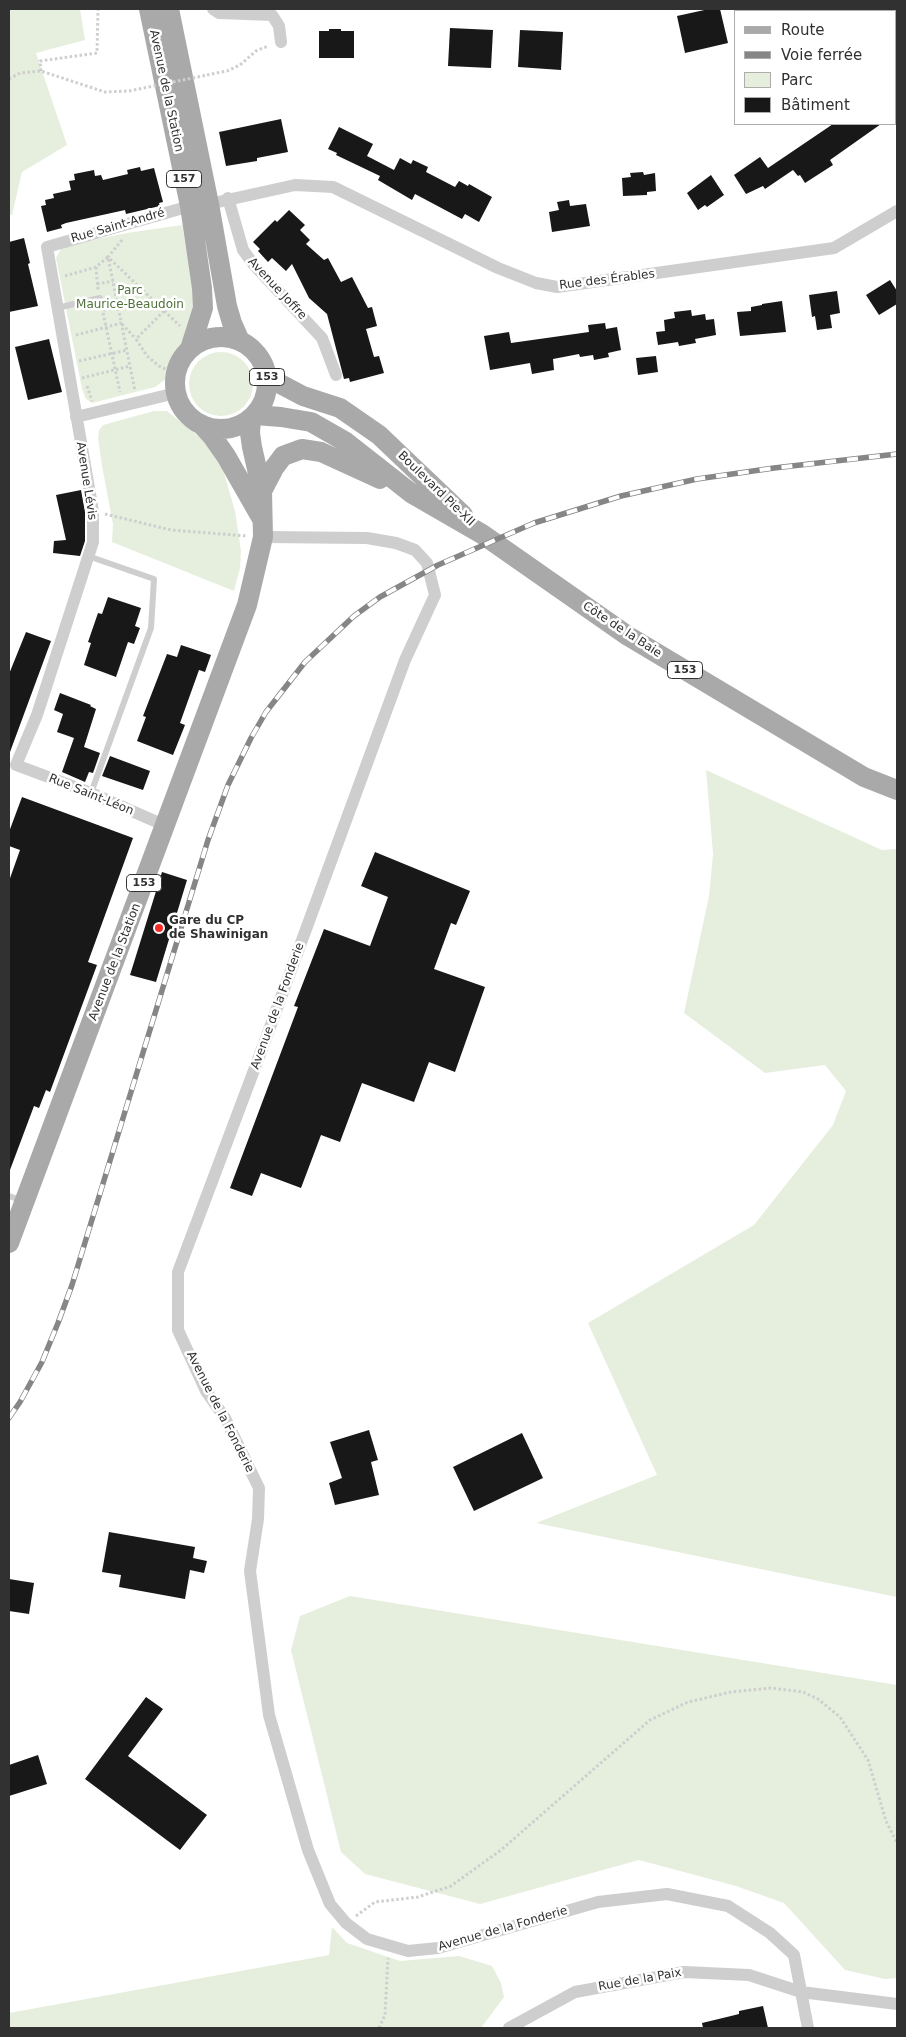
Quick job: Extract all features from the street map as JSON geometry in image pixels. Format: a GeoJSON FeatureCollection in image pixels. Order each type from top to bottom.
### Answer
{"type":"FeatureCollection","features":[{"type":"Feature","properties":{"kind":"main road","name":"Avenue de la Station"},"geometry":{"type":"LineString","coordinates":[[149,9],[199,205],[232,323],[240,341]]}},
{"type":"Feature","properties":{"kind":"main road","name":"Avenue de la Station"},"geometry":{"type":"LineString","coordinates":[[169,9],[199,205],[203,308],[190,349]]}},
{"type":"Feature","properties":{"kind":"main road"},"geometry":{"type":"LineString","coordinates":[[240,341],[219,337],[199,343],[190,349],[177,369],[176,393],[185,411],[212,436],[226,456],[262,528]]}},
{"type":"Feature","properties":{"kind":"main road","name":"153"},"geometry":{"type":"LineString","coordinates":[[201,424],[213,428],[226,429],[239,425],[253,417],[265,397],[267,377],[262,362],[253,350],[240,341]]}},
{"type":"Feature","properties":{"kind":"main road","name":"Boulevard Pie-XII"},"geometry":{"type":"LineString","coordinates":[[267,377],[303,396],[340,408],[379,435],[482,534]]}},
{"type":"Feature","properties":{"kind":"main road","name":"Boulevard Pie-XII"},"geometry":{"type":"LineString","coordinates":[[253,417],[281,416],[311,422],[346,442],[411,493],[482,534]]}},
{"type":"Feature","properties":{"kind":"main road","name":"Avenue de la Station"},"geometry":{"type":"LineString","coordinates":[[9,1243],[16,1199],[166,826],[247,605],[262,528],[262,491],[250,433],[253,417]]}},
{"type":"Feature","properties":{"kind":"main road"},"geometry":{"type":"LineString","coordinates":[[262,491],[274,468],[283,456],[302,449],[321,452],[411,493]]}},
{"type":"Feature","properties":{"kind":"main road","name":"Côte de la Baie"},"geometry":{"type":"LineString","coordinates":[[482,534],[628,636],[864,777],[897,790]]}},
{"type":"Feature","properties":{"kind":"street"},"geometry":{"type":"LineString","coordinates":[[213,9],[219,13],[272,15],[279,26],[281,42]]}},
{"type":"Feature","properties":{"kind":"street","name":"Rue des Érables"},"geometry":{"type":"LineString","coordinates":[[199,205],[295,185],[333,187],[498,268],[536,283],[557,287],[834,248],[897,211]]}},
{"type":"Feature","properties":{"kind":"street","name":"Avenue Joffre"},"geometry":{"type":"LineString","coordinates":[[228,198],[243,250],[254,265],[322,338],[336,375]]}},
{"type":"Feature","properties":{"kind":"street","name":"Rue Saint-André"},"geometry":{"type":"LineString","coordinates":[[47,247],[199,205]]}},
{"type":"Feature","properties":{"kind":"street","name":"Avenue Lévis"},"geometry":{"type":"LineString","coordinates":[[16,765],[37,715],[93,542],[93,511],[76,417],[64,307],[47,247]]}},
{"type":"Feature","properties":{"kind":"street"},"geometry":{"type":"LineString","coordinates":[[76,417],[176,393]]}},
{"type":"Feature","properties":{"kind":"street","name":"Avenue de la Fonderie"},"geometry":{"type":"LineString","coordinates":[[262,528],[367,538],[396,543],[415,550],[427,563],[435,595],[404,660],[262,1049],[178,1272],[178,1330],[206,1391],[225,1418],[259,1488],[258,1519],[250,1571],[269,1715],[308,1850],[330,1904],[346,1923],[367,1939],[408,1951],[438,1948],[598,1902],[667,1894],[728,1906],[770,1933],[794,1955],[808,2028]]}},
{"type":"Feature","properties":{"kind":"street","name":"Rue Saint-Léon"},"geometry":{"type":"LineString","coordinates":[[16,765],[91,793],[166,826]]}},
{"type":"Feature","properties":{"kind":"street","name":"Rue de la Paix"},"geometry":{"type":"LineString","coordinates":[[509,2028],[576,1992],[684,1972],[749,1975],[801,1992],[897,2004]]}},
{"type":"Feature","properties":{"kind":"lane"},"geometry":{"type":"LineString","coordinates":[[64,307],[100,298]]}},
{"type":"Feature","properties":{"kind":"lane"},"geometry":{"type":"LineString","coordinates":[[88,556],[154,579],[151,628],[91,793]]}},
{"type":"Feature","properties":{"kind":"path"},"geometry":{"type":"LineString","coordinates":[[41,71],[40,61],[97,53],[98,9]]}},
{"type":"Feature","properties":{"kind":"path"},"geometry":{"type":"LineString","coordinates":[[9,79],[20,73],[41,71],[105,92],[129,91],[227,71],[240,65],[256,51],[281,42]]}},
{"type":"Feature","properties":{"kind":"path"},"geometry":{"type":"LineString","coordinates":[[77,344],[64,307],[64,276],[96,267],[108,257],[127,233]]}},
{"type":"Feature","properties":{"kind":"path"},"geometry":{"type":"LineString","coordinates":[[108,257],[136,394]]}},
{"type":"Feature","properties":{"kind":"path"},"geometry":{"type":"LineString","coordinates":[[108,257],[182,328]]}},
{"type":"Feature","properties":{"kind":"path"},"geometry":{"type":"LineString","coordinates":[[96,267],[97,284],[121,398]]}},
{"type":"Feature","properties":{"kind":"path"},"geometry":{"type":"LineString","coordinates":[[97,284],[113,281]]}},
{"type":"Feature","properties":{"kind":"path"},"geometry":{"type":"LineString","coordinates":[[103,310],[118,308]]}},
{"type":"Feature","properties":{"kind":"path"},"geometry":{"type":"LineString","coordinates":[[136,339],[164,311]]}},
{"type":"Feature","properties":{"kind":"path"},"geometry":{"type":"LineString","coordinates":[[74,336],[122,323]]}},
{"type":"Feature","properties":{"kind":"path"},"geometry":{"type":"LineString","coordinates":[[122,323],[147,356],[159,366],[170,371]]}},
{"type":"Feature","properties":{"kind":"path"},"geometry":{"type":"LineString","coordinates":[[79,361],[127,350]]}},
{"type":"Feature","properties":{"kind":"path"},"geometry":{"type":"LineString","coordinates":[[79,352],[82,378],[92,401]]}},
{"type":"Feature","properties":{"kind":"path"},"geometry":{"type":"LineString","coordinates":[[82,378],[130,366]]}},
{"type":"Feature","properties":{"kind":"path"},"geometry":{"type":"LineString","coordinates":[[93,511],[171,530],[262,528]]}},
{"type":"Feature","properties":{"kind":"path"},"geometry":{"type":"LineString","coordinates":[[346,1923],[375,1902],[418,1897],[451,1886],[500,1850],[650,1720],[688,1702],[731,1692],[771,1688],[803,1692],[818,1699],[840,1717],[868,1760],[886,1821],[897,1843]]}},
{"type":"Feature","properties":{"kind":"path"},"geometry":{"type":"LineString","coordinates":[[379,2028],[385,2015],[388,1945]]}},
{"type":"Feature","properties":{"kind":"green space"},"geometry":{"type":"Polygon","coordinates":[[[9,9],[80,9],[85,40],[36,53],[67,145],[22,172],[12,215],[9,215],[9,9]]]}},
{"type":"Feature","properties":{"kind":"green space","name":"Parc Maurice-Beaudoin"},"geometry":{"type":"Polygon","coordinates":[[[182,225],[194,293],[191,327],[168,370],[166,379],[155,387],[92,403],[86,399],[82,389],[56,258],[61,249],[73,244],[127,233],[182,225]]]}},
{"type":"Feature","properties":{"kind":"green space"},"geometry":{"type":"Polygon","coordinates":[[[221,352],[239,358],[247,366],[253,384],[247,402],[239,410],[221,416],[203,410],[195,402],[189,384],[195,366],[203,358],[221,352]]]}},
{"type":"Feature","properties":{"kind":"green space"},"geometry":{"type":"Polygon","coordinates":[[[154,411],[167,411],[207,443],[224,473],[235,511],[241,551],[240,568],[234,591],[112,542],[113,524],[102,466],[98,438],[99,430],[103,425],[154,411]]]}},
{"type":"Feature","properties":{"kind":"green space"},"geometry":{"type":"Polygon","coordinates":[[[706,770],[882,850],[897,849],[897,1597],[536,1523],[657,1475],[588,1323],[754,1225],[833,1125],[846,1091],[825,1065],[765,1073],[684,1013],[709,896],[713,854],[706,770]]]}},
{"type":"Feature","properties":{"kind":"green space"},"geometry":{"type":"Polygon","coordinates":[[[350,1596],[897,1685],[897,1978],[885,1979],[845,1970],[784,1903],[736,1886],[639,1860],[480,1904],[365,1874],[341,1852],[291,1650],[300,1616],[350,1596]]]}},
{"type":"Feature","properties":{"kind":"green space"},"geometry":{"type":"Polygon","coordinates":[[[332,1927],[347,1943],[400,1961],[459,1956],[492,1966],[501,1983],[504,1997],[481,2028],[9,2028],[9,2013],[329,1955],[332,1927]]]}},
{"type":"Feature","properties":{"kind":"building"},"geometry":{"type":"Polygon","coordinates":[[[709,9],[720,9],[728,43],[685,53],[677,16],[709,9]]]}},
{"type":"Feature","properties":{"kind":"building"},"geometry":{"type":"Polygon","coordinates":[[[450,28],[493,30],[491,68],[448,66],[450,28]]]}},
{"type":"Feature","properties":{"kind":"building"},"geometry":{"type":"Polygon","coordinates":[[[329,29],[354,31],[354,58],[319,58],[319,31],[329,31],[329,29]]]}},
{"type":"Feature","properties":{"kind":"building"},"geometry":{"type":"Polygon","coordinates":[[[520,30],[563,32],[561,70],[518,67],[520,30]]]}},
{"type":"Feature","properties":{"kind":"building"},"geometry":{"type":"Polygon","coordinates":[[[281,119],[288,152],[257,158],[257,161],[226,166],[219,132],[281,119]]]}},
{"type":"Feature","properties":{"kind":"building"},"geometry":{"type":"Polygon","coordinates":[[[832,125],[880,125],[830,160],[833,165],[805,183],[800,175],[798,176],[793,170],[765,189],[763,186],[746,194],[734,175],[760,157],[768,168],[832,125]]]}},
{"type":"Feature","properties":{"kind":"building"},"geometry":{"type":"Polygon","coordinates":[[[339,127],[373,144],[367,156],[394,170],[400,158],[411,164],[413,160],[428,167],[426,172],[455,187],[459,181],[468,186],[469,184],[492,197],[479,222],[465,214],[462,219],[415,194],[412,200],[378,180],[380,176],[336,155],[337,153],[328,149],[339,127]]]}},
{"type":"Feature","properties":{"kind":"building"},"geometry":{"type":"Polygon","coordinates":[[[140,167],[141,171],[154,168],[163,202],[159,203],[160,206],[126,214],[125,210],[66,223],[61,225],[62,228],[47,232],[41,206],[46,205],[45,200],[54,198],[53,194],[71,190],[69,181],[75,180],[74,174],[94,170],[95,176],[101,175],[103,180],[128,174],[127,170],[140,167]]]}},
{"type":"Feature","properties":{"kind":"building"},"geometry":{"type":"Polygon","coordinates":[[[643,172],[644,175],[655,173],[656,191],[647,192],[647,195],[623,196],[622,178],[631,177],[630,173],[643,172]]]}},
{"type":"Feature","properties":{"kind":"building"},"geometry":{"type":"Polygon","coordinates":[[[711,175],[724,195],[707,207],[705,205],[698,210],[687,193],[711,175]]]}},
{"type":"Feature","properties":{"kind":"building"},"geometry":{"type":"Polygon","coordinates":[[[569,200],[570,206],[586,204],[590,226],[552,232],[549,212],[559,210],[557,202],[569,200]]]}},
{"type":"Feature","properties":{"kind":"building"},"geometry":{"type":"Polygon","coordinates":[[[289,210],[305,225],[300,230],[310,240],[306,244],[324,260],[328,258],[341,282],[352,277],[368,308],[372,307],[377,326],[366,329],[374,357],[379,356],[384,373],[350,382],[349,378],[344,379],[327,314],[309,298],[292,264],[286,271],[272,258],[268,262],[258,251],[260,249],[253,242],[275,220],[277,222],[289,210]]]}},
{"type":"Feature","properties":{"kind":"building"},"geometry":{"type":"Polygon","coordinates":[[[24,238],[38,306],[9,312],[9,242],[24,238]]]}},
{"type":"Feature","properties":{"kind":"building"},"geometry":{"type":"Polygon","coordinates":[[[890,280],[897,291],[897,304],[879,315],[866,295],[890,280]]]}},
{"type":"Feature","properties":{"kind":"building"},"geometry":{"type":"Polygon","coordinates":[[[837,291],[840,313],[830,315],[832,328],[817,330],[815,316],[812,317],[809,295],[837,291]]]}},
{"type":"Feature","properties":{"kind":"building"},"geometry":{"type":"Polygon","coordinates":[[[782,301],[786,332],[740,336],[737,312],[751,311],[751,307],[782,301]]]}},
{"type":"Feature","properties":{"kind":"building"},"geometry":{"type":"Polygon","coordinates":[[[691,310],[692,316],[705,314],[706,320],[714,319],[716,335],[695,339],[696,343],[679,346],[678,342],[658,345],[656,332],[665,331],[664,320],[675,318],[674,312],[691,310]]]}},
{"type":"Feature","properties":{"kind":"building"},"geometry":{"type":"Polygon","coordinates":[[[605,323],[606,329],[617,327],[621,350],[608,353],[609,357],[594,360],[593,355],[580,357],[579,354],[553,359],[554,370],[532,374],[530,363],[490,370],[484,336],[509,332],[511,343],[589,332],[588,325],[605,323]]]}},
{"type":"Feature","properties":{"kind":"building"},"geometry":{"type":"Polygon","coordinates":[[[49,339],[62,392],[28,400],[15,347],[49,339]]]}},
{"type":"Feature","properties":{"kind":"building"},"geometry":{"type":"Polygon","coordinates":[[[656,356],[658,372],[638,375],[636,358],[656,356]]]}},
{"type":"Feature","properties":{"kind":"building"},"geometry":{"type":"Polygon","coordinates":[[[81,490],[85,512],[85,541],[80,556],[53,553],[54,541],[66,540],[56,495],[81,490]]]}},
{"type":"Feature","properties":{"kind":"building"},"geometry":{"type":"Polygon","coordinates":[[[108,597],[141,608],[135,626],[140,628],[134,644],[128,642],[116,677],[84,665],[91,643],[88,642],[98,613],[102,614],[108,597]]]}},
{"type":"Feature","properties":{"kind":"building"},"geometry":{"type":"Polygon","coordinates":[[[26,632],[51,641],[9,752],[9,674],[26,632]]]}},
{"type":"Feature","properties":{"kind":"building"},"geometry":{"type":"Polygon","coordinates":[[[181,645],[211,655],[205,672],[199,670],[180,723],[185,725],[173,755],[137,741],[146,717],[143,716],[167,654],[177,657],[181,645]]]}},
{"type":"Feature","properties":{"kind":"building"},"geometry":{"type":"Polygon","coordinates":[[[60,693],[91,705],[96,709],[84,747],[100,753],[93,773],[89,772],[85,782],[62,772],[74,738],[57,732],[63,714],[54,710],[60,693]]]}},
{"type":"Feature","properties":{"kind":"building"},"geometry":{"type":"Polygon","coordinates":[[[110,756],[150,771],[143,790],[102,776],[110,756]]]}},
{"type":"Feature","properties":{"kind":"building"},"geometry":{"type":"Polygon","coordinates":[[[22,797],[133,838],[88,962],[97,965],[50,1092],[46,1090],[39,1108],[34,1106],[9,1170],[9,881],[20,850],[9,846],[9,832],[22,797]]]}},
{"type":"Feature","properties":{"kind":"building"},"geometry":{"type":"Polygon","coordinates":[[[375,852],[470,891],[456,925],[451,923],[434,969],[485,987],[455,1072],[429,1062],[414,1102],[362,1083],[340,1142],[321,1135],[301,1188],[261,1173],[252,1196],[230,1188],[298,1007],[294,1006],[324,929],[370,946],[388,897],[361,886],[375,852]]]}},
{"type":"Feature","properties":{"kind":"building","name":"Gare du CP de Shawinigan"},"geometry":{"type":"Polygon","coordinates":[[[162,872],[187,880],[156,982],[130,975],[162,872]]]}},
{"type":"Feature","properties":{"kind":"building"},"geometry":{"type":"Polygon","coordinates":[[[369,1430],[378,1460],[371,1462],[379,1495],[335,1505],[329,1483],[342,1478],[330,1442],[369,1430]]]}},
{"type":"Feature","properties":{"kind":"building"},"geometry":{"type":"Polygon","coordinates":[[[522,1433],[543,1478],[474,1511],[453,1467],[522,1433]]]}},
{"type":"Feature","properties":{"kind":"building"},"geometry":{"type":"Polygon","coordinates":[[[109,1532],[195,1547],[193,1558],[207,1561],[204,1573],[190,1570],[185,1599],[119,1587],[121,1575],[102,1572],[109,1532]]]}},
{"type":"Feature","properties":{"kind":"building"},"geometry":{"type":"Polygon","coordinates":[[[9,1579],[34,1583],[29,1614],[9,1611],[9,1579]]]}},
{"type":"Feature","properties":{"kind":"building"},"geometry":{"type":"Polygon","coordinates":[[[146,1697],[163,1709],[128,1756],[207,1815],[180,1850],[85,1779],[146,1697]]]}},
{"type":"Feature","properties":{"kind":"building"},"geometry":{"type":"Polygon","coordinates":[[[38,1755],[47,1784],[9,1796],[9,1765],[38,1755]]]}},
{"type":"Feature","properties":{"kind":"building"},"geometry":{"type":"Polygon","coordinates":[[[763,2006],[768,2028],[703,2028],[702,2023],[739,2014],[739,2011],[763,2006]]]}},
{"type":"Feature","properties":{"kind":"railway"},"geometry":{"type":"LineString","coordinates":[[9,1418],[42,1362],[72,1285],[208,840],[228,785],[266,712],[305,662],[354,616],[380,597],[438,565],[534,523],[621,496],[697,479],[897,454]]}},
{"type":"Feature","properties":{"kind":"place","name":"Gare du CP de Shawinigan"},"geometry":{"type":"Point","coordinates":[159,928]}}]}
